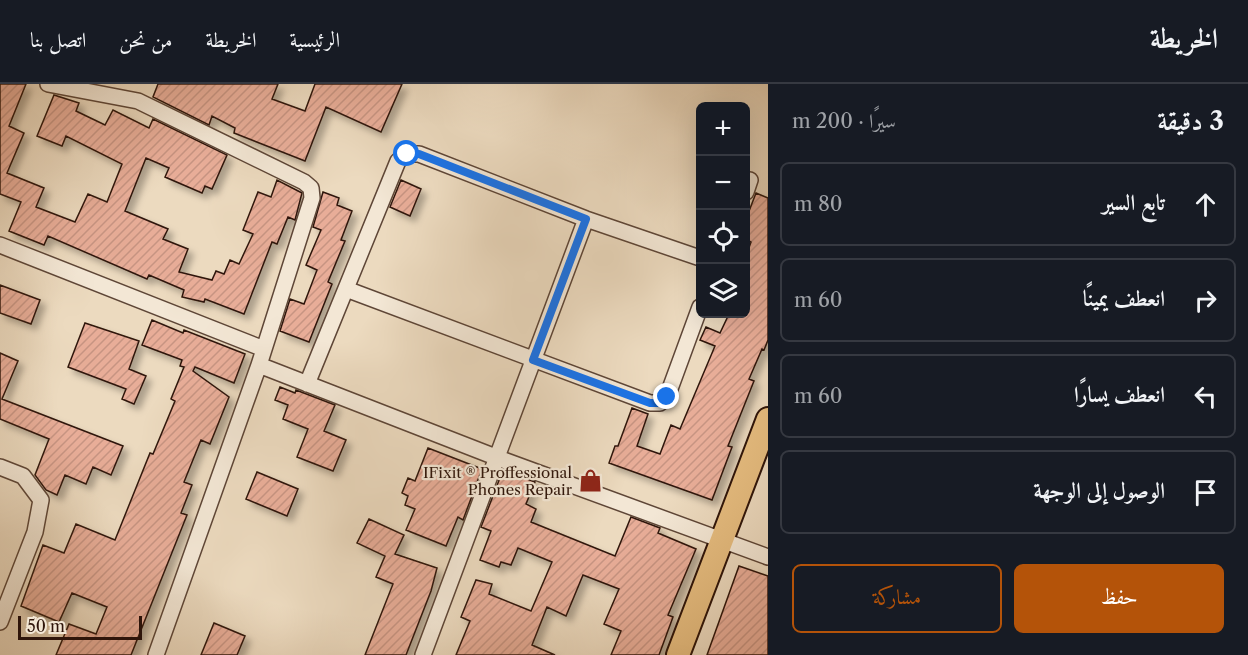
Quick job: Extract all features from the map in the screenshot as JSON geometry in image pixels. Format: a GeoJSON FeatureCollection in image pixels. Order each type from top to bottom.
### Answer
{"type":"FeatureCollection","features":[{"type":"Feature","properties":{"kind":"main road"},"geometry":{"type":"LineString","coordinates":[[678,655],[768,419]]}},
{"type":"Feature","properties":{"kind":"street"},"geometry":{"type":"LineString","coordinates":[[48,84],[138,102],[304,182],[310,188],[312,198],[259,365],[156,655]]}},
{"type":"Feature","properties":{"kind":"street"},"geometry":{"type":"LineString","coordinates":[[307,384],[398,161],[407,154],[419,154],[586,219],[696,257]]}},
{"type":"Feature","properties":{"kind":"street"},"geometry":{"type":"LineString","coordinates":[[423,655],[586,219]]}},
{"type":"Feature","properties":{"kind":"street"},"geometry":{"type":"LineString","coordinates":[[0,245],[264,349]]}},
{"type":"Feature","properties":{"kind":"street"},"geometry":{"type":"LineString","coordinates":[[346,289],[650,403],[660,403],[667,397],[696,318]]}},
{"type":"Feature","properties":{"kind":"street"},"geometry":{"type":"LineString","coordinates":[[259,365],[498,458],[768,557]]}},
{"type":"Feature","properties":{"kind":"street"},"geometry":{"type":"LineString","coordinates":[[0,467],[23,476],[41,500],[35,532],[0,622]]}},
{"type":"Feature","properties":{"kind":"building"},"geometry":{"type":"Polygon","coordinates":[[[0,84],[26,84],[9,126],[24,133],[7,173],[44,188],[36,207],[75,222],[88,194],[107,202],[122,164],[66,136],[62,146],[37,136],[54,95],[79,103],[76,111],[105,125],[113,110],[149,128],[153,119],[227,155],[212,189],[205,186],[202,193],[165,177],[169,168],[146,158],[125,211],[168,229],[163,239],[188,249],[179,272],[212,280],[216,271],[224,274],[230,260],[239,264],[253,234],[243,230],[258,192],[271,197],[277,180],[302,193],[295,220],[288,217],[277,244],[272,242],[244,314],[205,299],[204,302],[182,297],[184,290],[149,275],[147,279],[48,236],[44,245],[9,231],[21,202],[0,194],[0,84]]]}},
{"type":"Feature","properties":{"kind":"building"},"geometry":{"type":"Polygon","coordinates":[[[158,84],[278,84],[272,99],[305,111],[315,84],[402,84],[381,132],[326,107],[305,161],[234,133],[235,128],[212,116],[209,125],[153,97],[158,84]]]}},
{"type":"Feature","properties":{"kind":"building"},"geometry":{"type":"Polygon","coordinates":[[[401,180],[421,189],[410,216],[390,207],[401,180]]]}},
{"type":"Feature","properties":{"kind":"building"},"geometry":{"type":"Polygon","coordinates":[[[323,192],[339,198],[337,205],[352,211],[341,240],[345,241],[328,282],[332,284],[309,342],[280,331],[290,299],[304,304],[317,270],[306,265],[321,230],[313,227],[323,192]]]}},
{"type":"Feature","properties":{"kind":"building"},"geometry":{"type":"Polygon","coordinates":[[[756,193],[768,198],[768,340],[749,379],[754,381],[728,446],[732,447],[712,500],[609,463],[632,408],[648,414],[637,446],[660,454],[671,425],[680,429],[715,346],[700,340],[706,327],[720,333],[727,318],[750,318],[750,209],[756,193]]]}},
{"type":"Feature","properties":{"kind":"building"},"geometry":{"type":"Polygon","coordinates":[[[0,285],[40,300],[31,324],[0,313],[0,285]]]}},
{"type":"Feature","properties":{"kind":"building"},"geometry":{"type":"Polygon","coordinates":[[[152,320],[245,354],[234,383],[195,367],[193,371],[229,397],[210,444],[201,440],[184,482],[192,485],[181,513],[187,515],[131,655],[56,655],[69,624],[96,634],[107,607],[72,593],[59,622],[21,606],[43,545],[64,553],[76,524],[115,540],[150,453],[153,454],[175,401],[171,399],[184,367],[180,366],[182,360],[142,345],[152,320]]]}},
{"type":"Feature","properties":{"kind":"building"},"geometry":{"type":"Polygon","coordinates":[[[85,323],[139,341],[129,369],[146,376],[134,404],[122,399],[126,389],[68,367],[85,323]]]}},
{"type":"Feature","properties":{"kind":"building"},"geometry":{"type":"Polygon","coordinates":[[[0,353],[18,361],[2,399],[123,446],[111,475],[93,467],[86,484],[65,475],[57,495],[46,490],[35,475],[49,439],[0,419],[0,353]]]}},
{"type":"Feature","properties":{"kind":"building"},"geometry":{"type":"Polygon","coordinates":[[[280,387],[295,393],[296,390],[335,405],[324,431],[346,440],[333,471],[297,457],[308,429],[283,419],[288,405],[275,400],[280,387]]]}},
{"type":"Feature","properties":{"kind":"building"},"geometry":{"type":"Polygon","coordinates":[[[428,448],[482,469],[463,520],[458,517],[446,546],[406,530],[415,509],[405,505],[408,496],[402,493],[408,478],[415,481],[428,448]]]}},
{"type":"Feature","properties":{"kind":"building"},"geometry":{"type":"Polygon","coordinates":[[[503,470],[535,482],[526,504],[536,509],[531,522],[615,556],[631,517],[660,528],[658,533],[696,549],[668,615],[673,617],[659,655],[611,655],[621,631],[604,624],[619,589],[583,575],[566,616],[547,607],[532,645],[555,655],[456,655],[470,621],[461,617],[476,580],[492,584],[489,594],[531,611],[552,562],[518,548],[511,565],[501,562],[499,567],[480,560],[491,531],[481,527],[503,470]]]}},
{"type":"Feature","properties":{"kind":"building"},"geometry":{"type":"Polygon","coordinates":[[[257,472],[298,489],[287,516],[246,499],[257,472]]]}},
{"type":"Feature","properties":{"kind":"building"},"geometry":{"type":"Polygon","coordinates":[[[369,519],[404,535],[395,554],[437,568],[431,591],[406,655],[365,655],[393,584],[376,577],[385,556],[357,543],[369,519]]]}},
{"type":"Feature","properties":{"kind":"building"},"geometry":{"type":"Polygon","coordinates":[[[739,566],[768,576],[768,655],[707,655],[739,566]]]}},
{"type":"Feature","properties":{"kind":"building"},"geometry":{"type":"Polygon","coordinates":[[[214,623],[245,636],[237,655],[201,655],[214,623]]]}},
{"type":"Feature","properties":{"kind":"place","name":"IFixit ® Proffessional Phones Repair"},"geometry":{"type":"Point","coordinates":[590,481]}},
{"type":"Feature","properties":{"kind":"route"},"geometry":{"type":"LineString","coordinates":[[407,154],[419,154],[586,219],[533,360],[650,403],[660,403],[667,397]]}}]}
